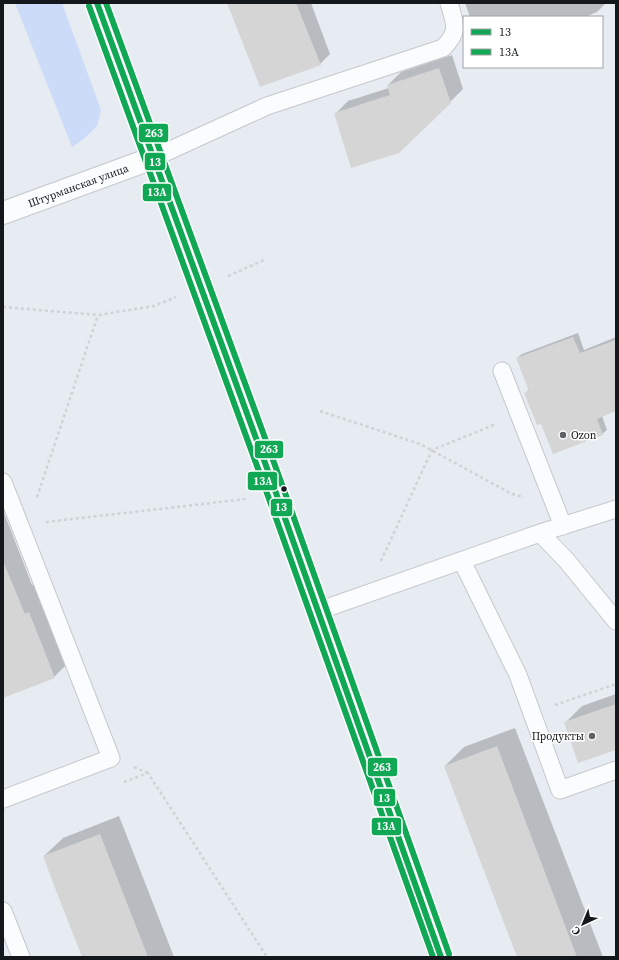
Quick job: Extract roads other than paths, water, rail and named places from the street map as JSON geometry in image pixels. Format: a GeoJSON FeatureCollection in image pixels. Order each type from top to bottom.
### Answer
{"type":"FeatureCollection","features":[{"type":"Feature","properties":{"kind":"street"},"geometry":{"type":"LineString","coordinates":[[96,3],[318,611],[441,957]]}},
{"type":"Feature","properties":{"kind":"street","name":"Штурманская улица"},"geometry":{"type":"LineString","coordinates":[[3,214],[153,158]]}},
{"type":"Feature","properties":{"kind":"lane"},"geometry":{"type":"LineString","coordinates":[[153,158],[267,106],[443,48],[453,38],[456,25],[449,3]]}},
{"type":"Feature","properties":{"kind":"lane"},"geometry":{"type":"LineString","coordinates":[[502,371],[563,526]]}},
{"type":"Feature","properties":{"kind":"lane"},"geometry":{"type":"LineString","coordinates":[[3,482],[111,758],[3,799]]}},
{"type":"Feature","properties":{"kind":"lane"},"geometry":{"type":"LineString","coordinates":[[318,611],[540,533],[616,509]]}},
{"type":"Feature","properties":{"kind":"lane"},"geometry":{"type":"LineString","coordinates":[[540,533],[567,561],[616,621]]}},
{"type":"Feature","properties":{"kind":"lane"},"geometry":{"type":"LineString","coordinates":[[462,561],[518,675],[560,790],[616,770]]}},
{"type":"Feature","properties":{"kind":"lane"},"geometry":{"type":"LineString","coordinates":[[3,911],[21,957]]}},
{"type":"Feature","properties":{"kind":"place","name":"Ozon"},"geometry":{"type":"Point","coordinates":[563,435]}},
{"type":"Feature","properties":{"kind":"place","name":"Продукты"},"geometry":{"type":"Point","coordinates":[592,736]}}]}
